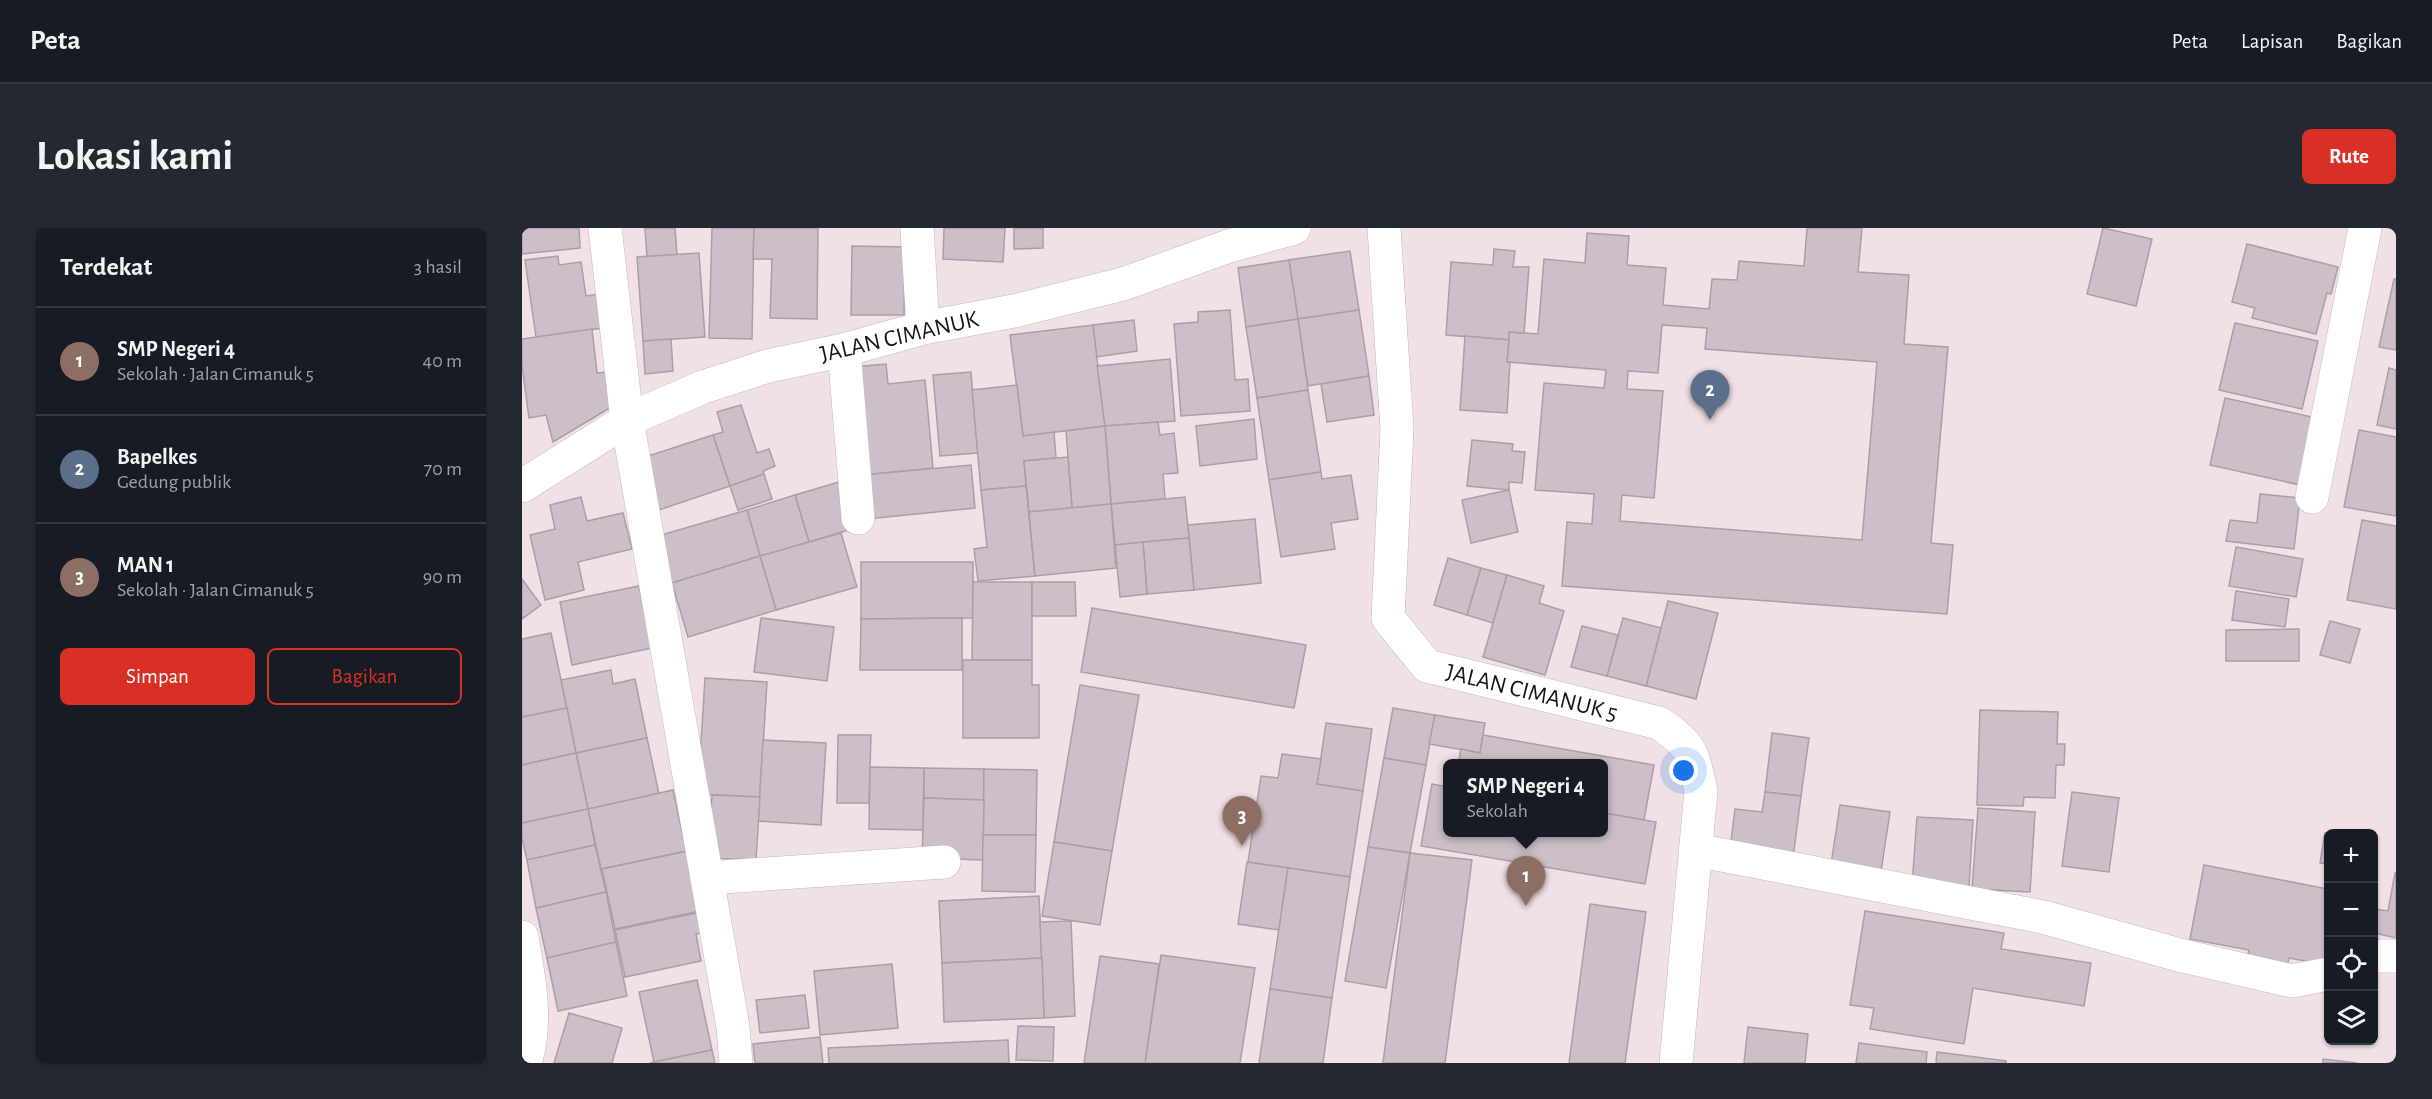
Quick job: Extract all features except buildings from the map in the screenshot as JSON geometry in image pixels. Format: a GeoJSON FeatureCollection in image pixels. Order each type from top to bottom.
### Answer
{"type":"FeatureCollection","features":[{"type":"Feature","properties":{"kind":"street"},"geometry":{"type":"LineString","coordinates":[[605,228],[627,420],[733,1026],[736,1063]]}},
{"type":"Feature","properties":{"kind":"street"},"geometry":{"type":"LineString","coordinates":[[917,228],[923,328]]}},
{"type":"Feature","properties":{"kind":"street","name":"JALAN CIMANUK"},"geometry":{"type":"LineString","coordinates":[[522,486],[627,420],[703,387],[768,366],[844,350],[923,328],[1014,311],[1123,284],[1229,246],[1294,228]]}},
{"type":"Feature","properties":{"kind":"street","name":"JALAN CIMANUK 5"},"geometry":{"type":"LineString","coordinates":[[1384,228],[1397,429],[1388,618],[1427,666],[1659,723],[1682,738],[1692,756],[1701,791],[1676,1063]]}},
{"type":"Feature","properties":{"kind":"street"},"geometry":{"type":"LineString","coordinates":[[2312,497],[2365,228]]}},
{"type":"Feature","properties":{"kind":"street"},"geometry":{"type":"LineString","coordinates":[[844,350],[858,518]]}},
{"type":"Feature","properties":{"kind":"street"},"geometry":{"type":"LineString","coordinates":[[1696,850],[2043,917],[2183,956],[2292,981],[2324,975]]}},
{"type":"Feature","properties":{"kind":"street"},"geometry":{"type":"LineString","coordinates":[[707,878],[944,862]]}},
{"type":"Feature","properties":{"kind":"street"},"geometry":{"type":"LineString","coordinates":[[522,937],[531,987],[530,1047],[525,1063]]}},
{"type":"Feature","properties":{"kind":"street"},"geometry":{"type":"LineString","coordinates":[[2378,956],[2396,956]]}},
{"type":"Feature","properties":{"kind":"place","name":"Bapelkes"},"geometry":{"type":"Point","coordinates":[1710,420]}},
{"type":"Feature","properties":{"kind":"place","name":"MAN 1"},"geometry":{"type":"Point","coordinates":[1242,846]}},
{"type":"Feature","properties":{"kind":"place","name":"SMP Negeri 4"},"geometry":{"type":"Point","coordinates":[1526,906]}}]}
